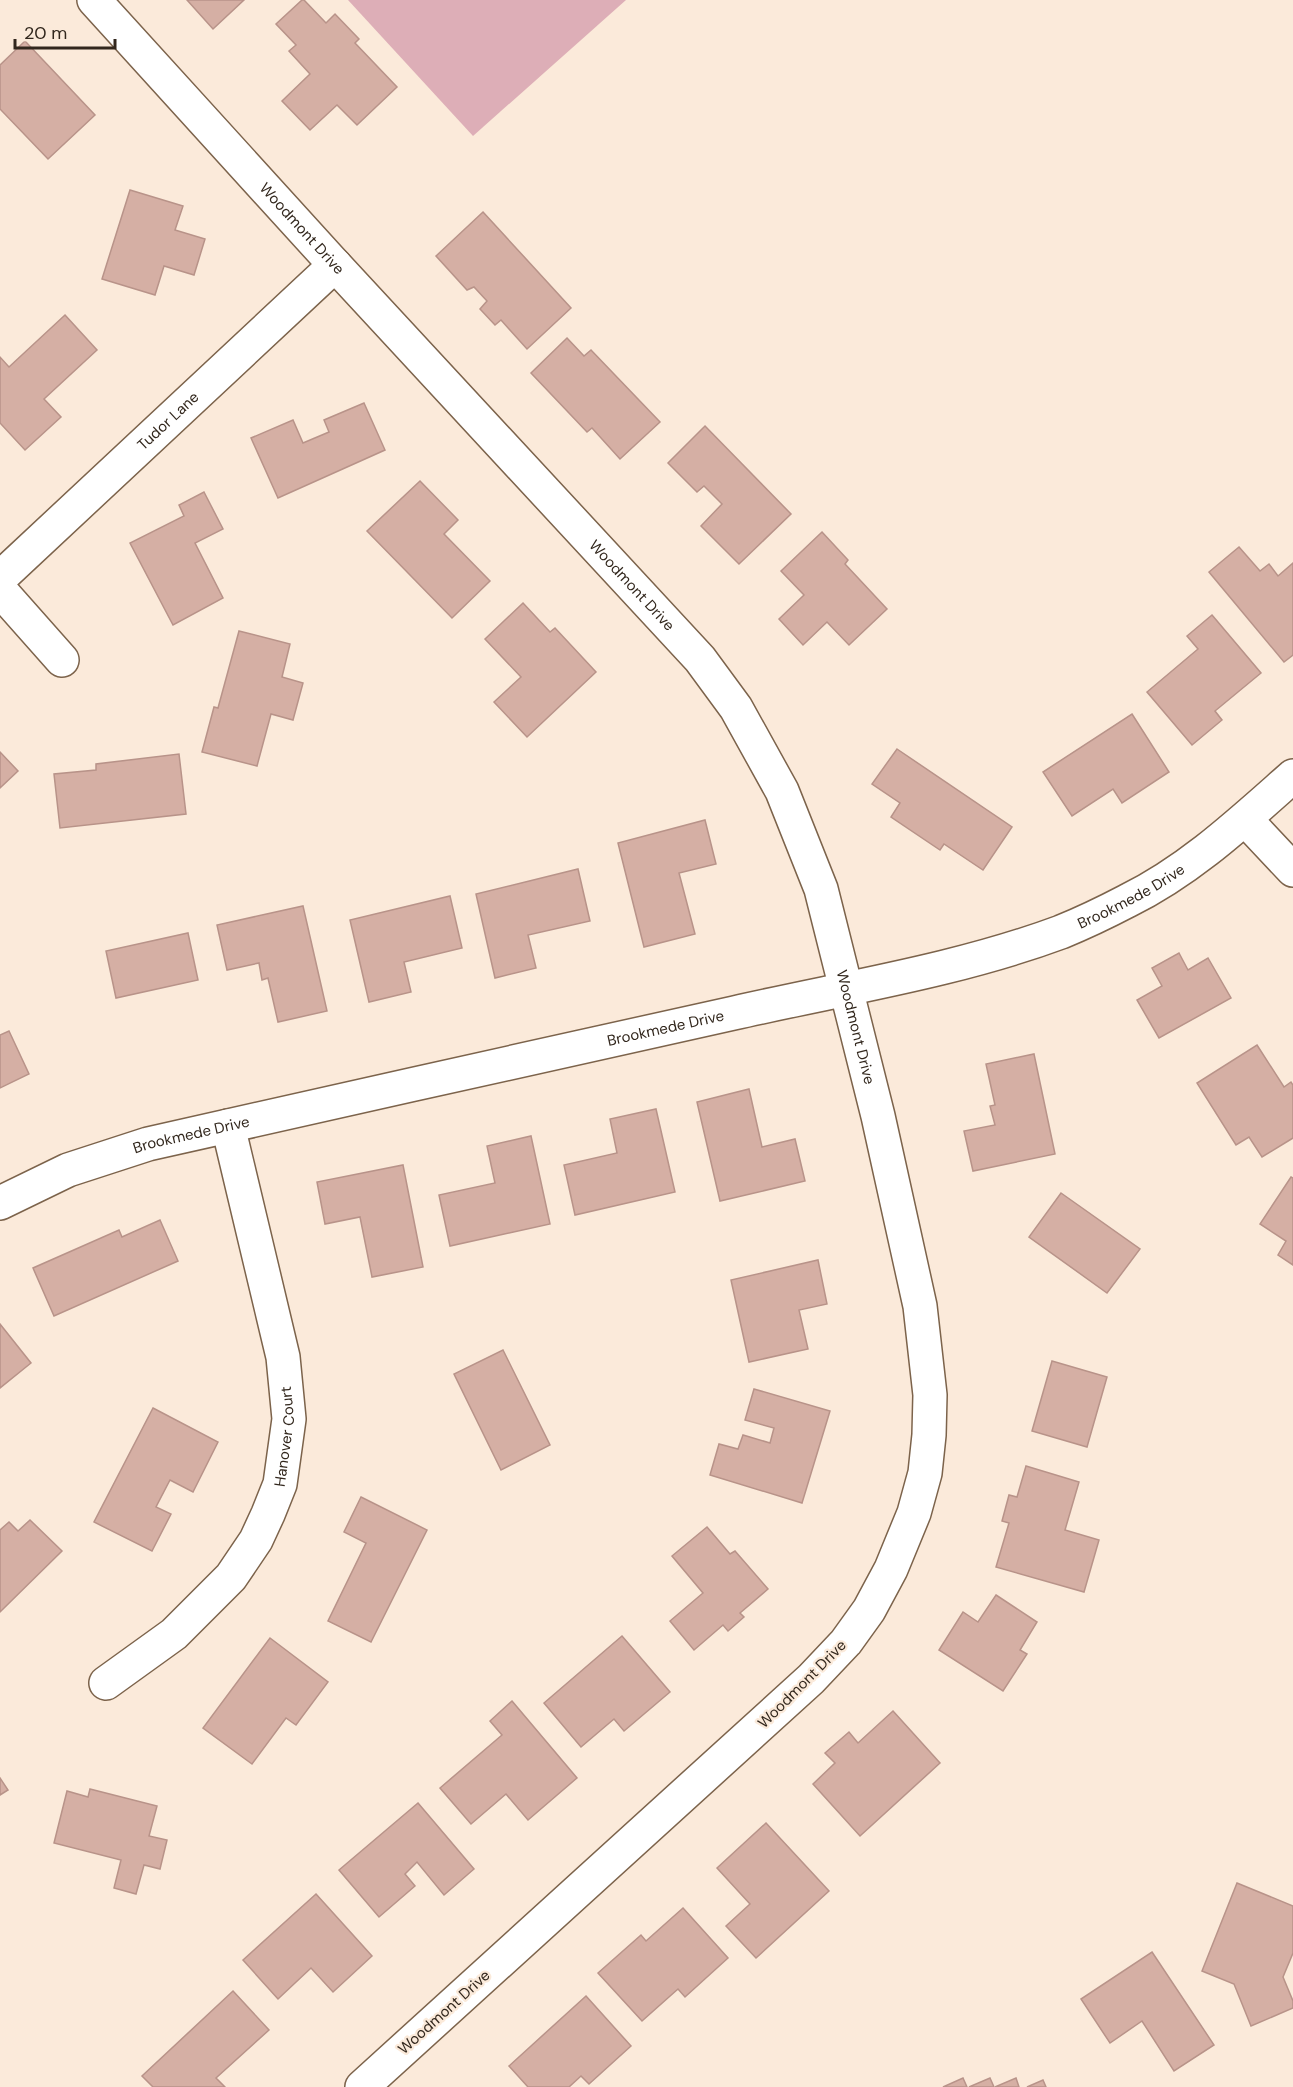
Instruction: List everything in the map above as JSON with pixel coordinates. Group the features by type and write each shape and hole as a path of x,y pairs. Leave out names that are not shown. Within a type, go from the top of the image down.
{"street":[{"name":"Woodmont Drive","path":"94,0 335,265 700,659 736,708 782,791 821,889 878,1116 920,1306 930,1395 925,1473 914,1513 891,1569 869,1610 846,1642 811,1679 362,2087"},
{"name":"Tudor Lane","path":"0,578 335,265"},
{"path":"0,590 62,660"},
{"name":"Brookmede Drive","path":"0,1203 68,1170 148,1144 742,1011 847,990 1003,952 1063,931 1130,900 1185,867 1216,844 1293,776"},
{"path":"1245,819 1293,870"},
{"name":"Hanover Court","path":"106,1683 174,1634 231,1577 256,1540 279,1484 290,1419 283,1357 228,1126"}],"shaded area":[{"path":"348,0 626,0 473,136"}],"building":[{"path":"187,0 244,0 213,29"},
{"path":"302,0 326,23 335,14 359,39 355,43 397,87 357,125 337,105 310,130 282,101 310,74 289,51 296,45 276,24"},
{"path":"25,41 95,115 48,159 0,109 0,65"},
{"path":"130,190 183,206 175,230 205,239 194,275 164,266 155,295 102,279"},
{"path":"483,212 571,308 527,349 501,320 495,325 480,309 487,301 474,287 467,290 436,256"},
{"path":"65,315 97,350 44,399 61,417 25,450 0,423 0,357 9,367"},
{"path":"567,338 584,356 591,350 660,422 620,459 592,428 587,432 531,373"},
{"path":"364,403 385,450 278,498 251,438 293,420 303,443 329,432 324,420"},
{"path":"705,426 791,514 739,564 701,526 722,504 704,486 697,492 668,463"},
{"path":"420,481 458,520 444,534 490,581 452,618 367,531"},
{"path":"204,492 223,529 195,543 223,598 173,625 130,543 184,516 179,505"},
{"path":"822,532 848,560 845,564 887,609 849,645 827,622 803,645 779,619 804,595 781,571"},
{"path":"1239,547 1260,571 1269,564 1278,576 1293,563 1293,655 1284,662 1209,572"},
{"path":"523,603 550,632 555,628 596,672 527,737 494,702 521,677 485,639"},
{"path":"1212,615 1261,673 1215,711 1222,720 1192,745 1147,692 1198,649 1187,636"},
{"path":"239,631 290,644 282,677 303,683 293,720 271,714 257,766 202,752 214,707 218,708"},
{"path":"1132,714 1169,772 1122,803 1113,789 1072,816 1043,772"},
{"path":"897,749 1012,827 983,870 944,844 940,850 891,817 900,803 872,784"},
{"path":"0,752 18,771 0,788"},
{"path":"179,754 186,814 60,828 54,774 96,770 96,764"},
{"path":"705,820 716,864 679,873 695,934 644,947 618,843"},
{"path":"578,869 590,921 528,935 536,968 495,978 476,894"},
{"path":"450,896 462,948 404,962 411,992 369,1002 350,920"},
{"path":"303,906 327,1011 278,1022 268,978 262,980 259,963 227,970 217,925"},
{"path":"188,933 198,980 116,998 106,951"},
{"path":"1179,953 1188,970 1208,958 1231,998 1159,1038 1137,1000 1162,986 1152,968"},
{"path":"9,1031 29,1074 0,1088 0,1035"},
{"path":"1257,1045 1284,1087 1291,1082 1293,1085 1293,1138 1262,1157 1249,1137 1236,1145 1197,1083"},
{"path":"1034,1054 1055,1154 973,1171 964,1131 995,1125 990,1106 995,1105 986,1064"},
{"path":"749,1089 762,1147 795,1139 805,1181 720,1201 697,1102"},
{"path":"656,1109 675,1192 575,1215 564,1165 617,1153 610,1119"},
{"path":"531,1136 550,1224 450,1246 439,1195 495,1183 487,1146"},
{"path":"403,1165 423,1267 372,1277 360,1217 325,1224 317,1182"},
{"path":"1291,1177 1293,1178 1293,1265 1278,1255 1286,1241 1260,1224"},
{"path":"1061,1193 1140,1249 1107,1293 1029,1237"},
{"path":"160,1220 178,1261 54,1316 33,1268 119,1230 122,1237"},
{"path":"818,1260 827,1304 799,1310 808,1349 749,1362 731,1280"},
{"path":"0,1324 31,1363 0,1388"},
{"path":"503,1350 550,1445 501,1470 454,1374"},
{"path":"1052,1361 1107,1377 1087,1447 1032,1431"},
{"path":"754,1389 830,1411 802,1503 710,1475 719,1444 738,1449 743,1435 770,1443 774,1428 745,1420"},
{"path":"153,1408 218,1442 193,1492 170,1480 156,1507 171,1514 152,1551 94,1522"},
{"path":"1026,1466 1079,1482 1065,1530 1099,1540 1084,1592 996,1567 1009,1523 1002,1521 1009,1495 1017,1497"},
{"path":"361,1497 427,1530 371,1642 328,1621 366,1543 344,1532"},
{"path":"30,1520 62,1551 0,1612 0,1530 9,1522 18,1531"},
{"path":"707,1527 730,1554 735,1551 768,1589 740,1613 744,1617 728,1631 723,1625 694,1650 670,1621 703,1593 672,1556"},
{"path":"996,1595 1037,1622 1020,1650 1027,1654 1003,1691 939,1650 963,1612 978,1622"},
{"path":"622,1636 670,1692 624,1731 614,1719 581,1747 544,1703"},
{"path":"270,1638 328,1682 296,1725 286,1718 252,1764 203,1728"},
{"path":"512,1701 577,1778 528,1820 506,1794 471,1824 440,1788 502,1735 490,1721"},
{"path":"893,1711 940,1763 860,1836 813,1784 835,1763 825,1753 849,1732 858,1743"},
{"path":"0,1778 8,1790 0,1795"},
{"path":"90,1789 157,1806 149,1836 167,1840 160,1869 144,1865 136,1894 114,1888 121,1860 54,1843 67,1791 88,1797"},
{"path":"418,1803 474,1869 444,1895 417,1862 405,1874 415,1886 379,1917 339,1870"},
{"path":"766,1823 829,1891 756,1958 726,1926 750,1904 717,1868"},
{"path":"1237,1883 1293,1906 1293,1953 1283,1977 1293,2001 1293,2008 1251,2026 1234,1984 1202,1971"},
{"path":"316,1894 372,1956 333,1992 311,1968 278,1999 243,1960"},
{"path":"683,1908 728,1958 685,1997 678,1989 642,2021 598,1973 641,1935 646,1941"},
{"path":"1152,1952 1214,2045 1174,2071 1142,2021 1110,2043 1081,1999"},
{"path":"233,1991 269,2030 216,2078 225,2087 153,2087 142,2076"},
{"path":"586,1996 631,2046 589,2084 581,2076 569,2087 528,2087 509,2066"},
{"path":"963,2078 967,2087 943,2087"},
{"path":"990,2078 994,2087 969,2087"},
{"path":"1016,2078 1019,2087 995,2087"},
{"path":"1043,2080 1046,2087 1027,2087"}]}
